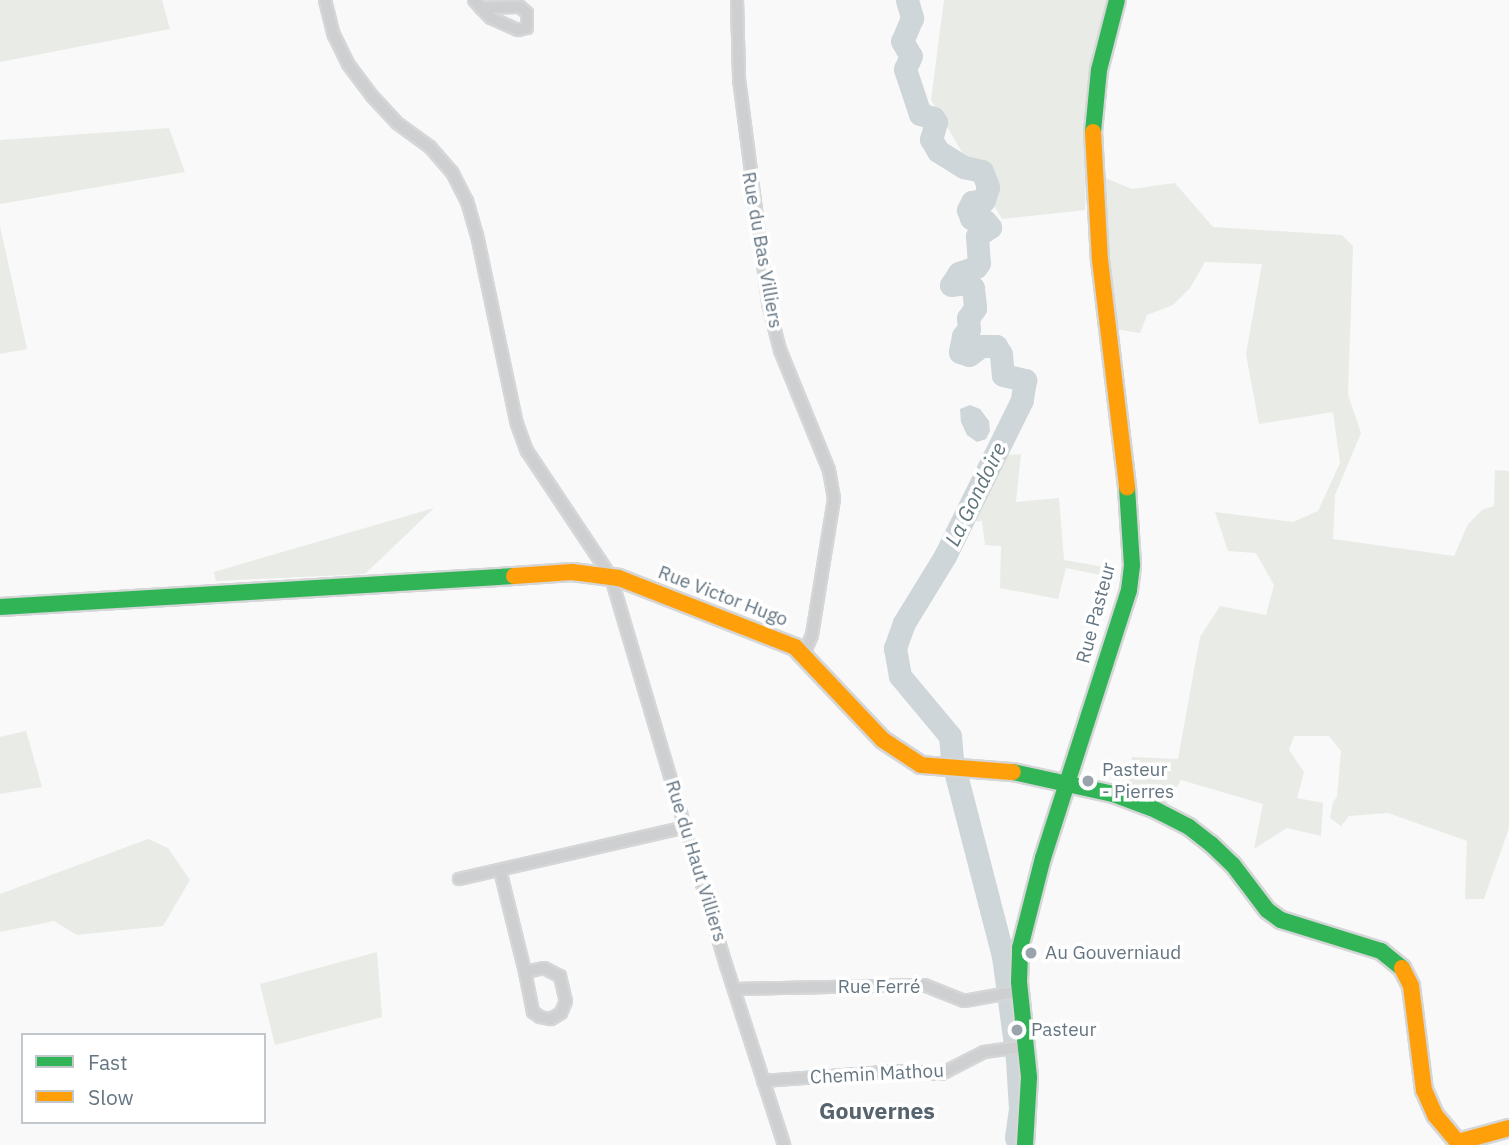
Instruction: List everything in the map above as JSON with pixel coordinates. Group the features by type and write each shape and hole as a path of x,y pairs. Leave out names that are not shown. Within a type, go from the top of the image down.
{"street":[{"name":"Rue du Haut Villiers","path":"325,0 334,35 348,64 397,123 437,155 452,172 467,201 524,442 611,577 783,1145"},
{"name":"Rue du Bas Villiers","path":"737,0 736,37 741,107 768,303 780,350 830,470 834,499 812,635 804,654"},
{"name":"Rue Pasteur","path":"1025,1145 1029,1100 1012,993 1020,948 1066,782 1129,590 1132,565 1131,523 1100,260 1093,134 1099,70 1117,0"},
{"name":"Rue Victor Hugo","path":"0,607 572,572 611,577 794,647 804,654 865,723 895,750 921,765 1066,782 1113,794 1156,810 1189,827 1233,865 1267,910 1281,920 1381,951 1401,966 1411,986 1417,1013 1424,1090 1435,1115 1458,1144"},
{"path":"459,879 686,827"},
{"path":"500,870 526,972 533,1012 540,1017 551,1019 561,1013 566,1001 560,976 544,968 526,972"},
{"name":"Rue Ferré","path":"734,989 924,985 962,1001 1012,993"},
{"name":"Chemin Mathou","path":"764,1082 899,1072 941,1073 984,1052 1019,1047"},
{"path":"1458,1144 1509,1128"}],"shaded area":[{"path":"0,0 162,0 170,29 0,62"},
{"path":"944,0 1107,0 1089,75 1085,210 1002,219 931,100"},
{"path":"169,128 185,172 0,204 0,140"},
{"path":"1105,178 1132,189 1175,183 1213,227 1342,235 1353,246 1348,395 1361,433 1335,495 1333,539 1454,556 1468,524 1482,510 1494,506 1495,470 1509,471 1509,828 1484,899 1465,899 1467,841 1388,813 1349,816 1341,826 1330,818 1333,802 1337,797 1341,751 1329,736 1294,736 1289,750 1304,772 1297,798 1323,803 1321,836 1287,828 1254,849 1263,804 1181,780 1160,815 1123,800 1132,757 1178,759 1200,637 1220,606 1266,615 1274,585 1256,553 1228,551 1215,512 1293,522 1318,511 1340,463 1333,412 1259,424 1246,354 1262,264 1205,262 1190,288 1173,305 1147,315 1140,333 1115,329 1106,239"},
{"path":"0,226 27,349 0,354"},
{"path":"970,405 980,409 989,421 990,431 986,439 977,442 967,435 961,422 960,409"},
{"path":"1021,454 1016,502 1059,498 1064,560 1116,569 1115,578 1066,568 1058,599 1000,588 1001,546 985,545 982,521 962,523 997,456"},
{"path":"434,508 365,574 216,581 214,572"},
{"path":"26,731 42,787 0,794 0,737"},
{"path":"148,839 168,848 190,880 163,926 77,935 54,921 0,932 0,894"},
{"path":"377,952 382,1017 275,1045 260,984"}],"waterway":[{"name":"La Gondoire","path":"907,0 912,18 902,41 911,56 905,69 920,114 933,118 936,122 931,139 938,151 964,167 982,171 988,187 984,200 972,202 968,210 971,218 985,221 990,227 977,236 979,263 976,267 959,273 951,285 968,283 973,288 975,308 968,318 969,329 963,336 960,352 969,355 981,346 996,346 1001,354 1003,375 1025,380 1022,400 945,556 904,623 895,648 900,676 950,736 952,759 1003,956 1017,1060 1020,1109 1016,1138"}],"traffic: fast":[{"path":"1093,132 1099,70 1117,0"},
{"path":"1025,1145 1029,1077 1019,982 1020,948 1043,858 1129,590 1132,565 1127,487"},
{"path":"0,607 514,576"},
{"path":"1013,772 1113,794 1156,810 1189,827 1211,844 1233,865 1267,910 1281,920 1381,951 1402,968"}],"traffic: slow":[{"path":"1093,132 1100,260 1127,487"},
{"path":"514,576 572,572 619,578 795,647 883,740 921,765 1013,772"},
{"path":"1402,968 1411,986 1424,1090 1435,1115 1458,1142"},
{"path":"1458,1142 1509,1128"}],"place":[{"name":"Pasteur - Pierres","path":"1088,781"},
{"name":"Au Gouverniaud","path":"1031,953"},
{"name":"Pasteur","path":"1017,1030"}],"district":[{"name":"Gouvernes","path":"877,1110"}]}
